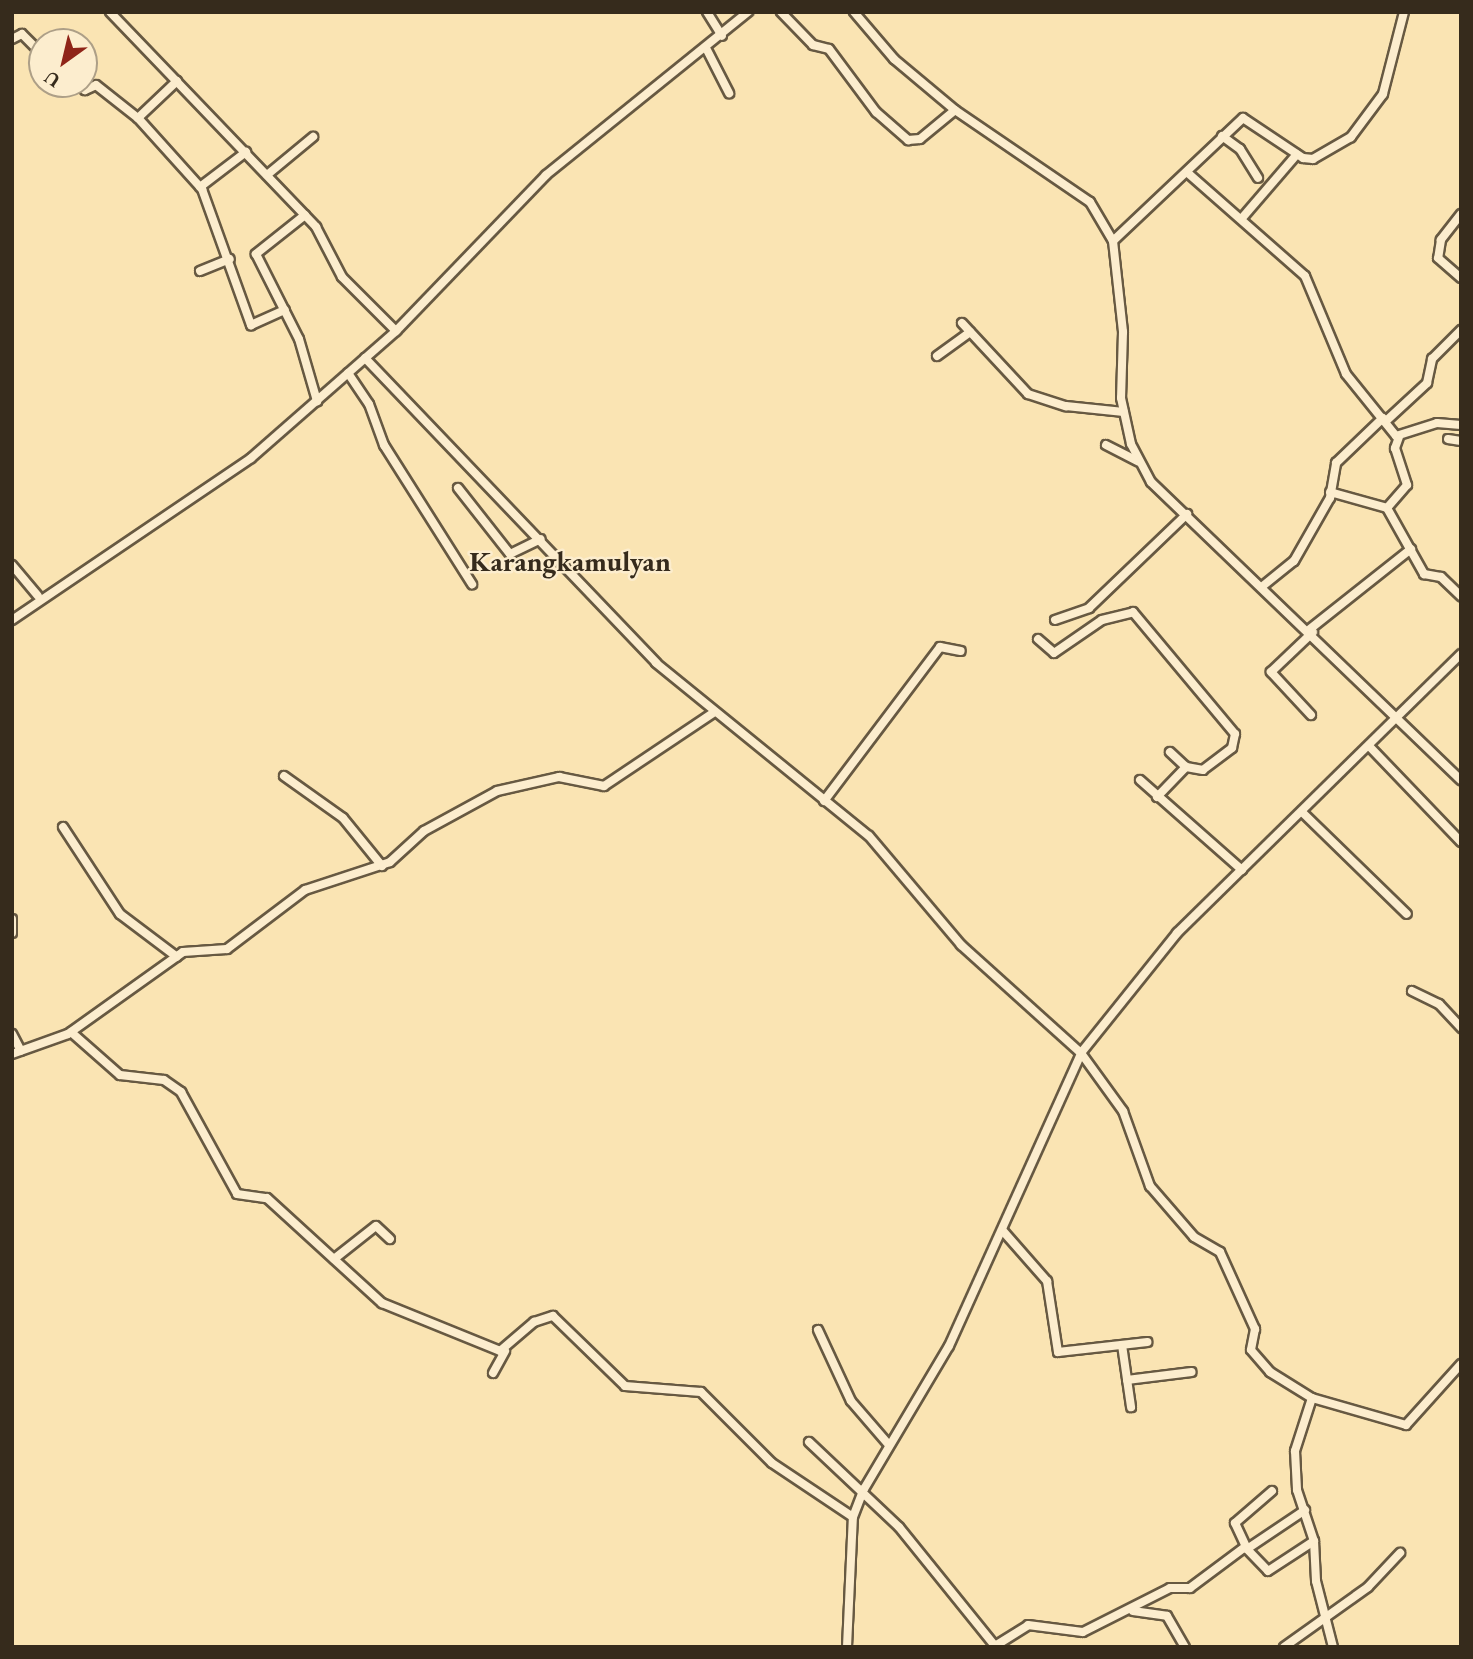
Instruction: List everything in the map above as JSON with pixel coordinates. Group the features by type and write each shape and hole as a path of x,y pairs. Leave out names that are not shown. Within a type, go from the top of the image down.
{"street":[{"path":"110,12 305,215 342,277 396,331"},
{"path":"118,20 125,12"},
{"path":"707,12 722,36"},
{"path":"12,620 38,596 125,548 317,401 396,331 546,175 722,36 748,12"},
{"path":"781,12 813,45 829,49 876,113 908,140 928,134 955,110"},
{"path":"853,12 894,59 955,110 1090,202 1113,241 1124,412 1138,461"},
{"path":"1113,241 1189,174 1222,136 1243,118 1253,119 1297,154 1313,159 1351,137 1375,110 1404,12"},
{"path":"12,39 22,34 28,40"},
{"path":"706,48 729,93"},
{"path":"138,118 177,81"},
{"path":"98,87 138,118 200,187 230,259 251,325 285,310"},
{"path":"1222,136 1240,149 1258,178"},
{"path":"267,175 313,137"},
{"path":"200,187 246,152"},
{"path":"1242,218 1297,154"},
{"path":"1189,174 1305,276 1346,374 1399,438"},
{"path":"1461,214 1441,240 1438,258 1461,278"},
{"path":"305,215 256,253 285,310 317,401"},
{"path":"200,271 230,259"},
{"path":"962,323 1028,394 1066,406 1124,412"},
{"path":"1265,585 1294,561 1330,492 1336,463 1427,383 1432,359 1461,330"},
{"path":"937,356 970,332"},
{"path":"365,358 541,539 604,610 713,713 893,860 961,944 1081,1053 1123,1111 1154,1192 1194,1237 1222,1255 1255,1329 1252,1351 1285,1385 1312,1398 1406,1425 1461,1364"},
{"path":"348,373 384,445 472,584"},
{"path":"1387,508 1407,485 1395,448 1399,438 1419,426 1461,425"},
{"path":"1448,439 1461,441"},
{"path":"1106,445 1138,461 1187,514 1312,630 1394,717 1461,779"},
{"path":"458,488 510,554 541,539"},
{"path":"1330,492 1387,508 1424,574 1441,577 1461,596"},
{"path":"1055,620 1089,608 1187,514"},
{"path":"1311,715 1271,670 1312,630 1411,549"},
{"path":"12,565 38,596"},
{"path":"1038,639 1054,653 1102,620 1133,612 1235,734 1232,748 1203,770 1186,767 1170,752"},
{"path":"824,801 940,647 961,651"},
{"path":"847,1647 853,1517 864,1489 949,1346 1081,1053 1136,976 1369,746 1394,717 1461,654"},
{"path":"12,1034 16,1053 71,1032 177,957 220,952 305,890 382,866 453,813 527,780 570,777 604,786 713,713"},
{"path":"1369,746 1461,842"},
{"path":"1157,797 1186,767"},
{"path":"284,776 343,818 382,866"},
{"path":"1140,780 1241,870"},
{"path":"1302,812 1407,914"},
{"path":"63,827 120,914 177,957"},
{"path":"12,919 12,933"},
{"path":"1412,991 1439,1004 1461,1028"},
{"path":"71,1032 120,1075 164,1080 181,1092 190,1103 237,1194 267,1198 382,1303 505,1350"},
{"path":"334,1259 376,1226 390,1239"},
{"path":"1003,1231 1046,1282 1058,1352 1147,1342"},
{"path":"493,1373 505,1350 534,1322 553,1316 625,1386 704,1394 772,1463 853,1517"},
{"path":"818,1330 851,1401 889,1445"},
{"path":"1122,1345 1131,1406"},
{"path":"1127,1380 1192,1372"},
{"path":"1312,1398 1295,1451 1304,1510 1314,1541 1333,1647"},
{"path":"809,1442 864,1489 995,1646 1025,1626 1079,1633 1104,1616 1132,1611 1167,1616 1185,1647"},
{"path":"1272,1491 1235,1522 1247,1549 1268,1571 1314,1541"},
{"path":"1132,1611 1170,1587 1190,1588 1304,1510"},
{"path":"1284,1647 1326,1619 1400,1553"}],"district":[{"name":"Karangkamulyan","path":"570,561"}]}
